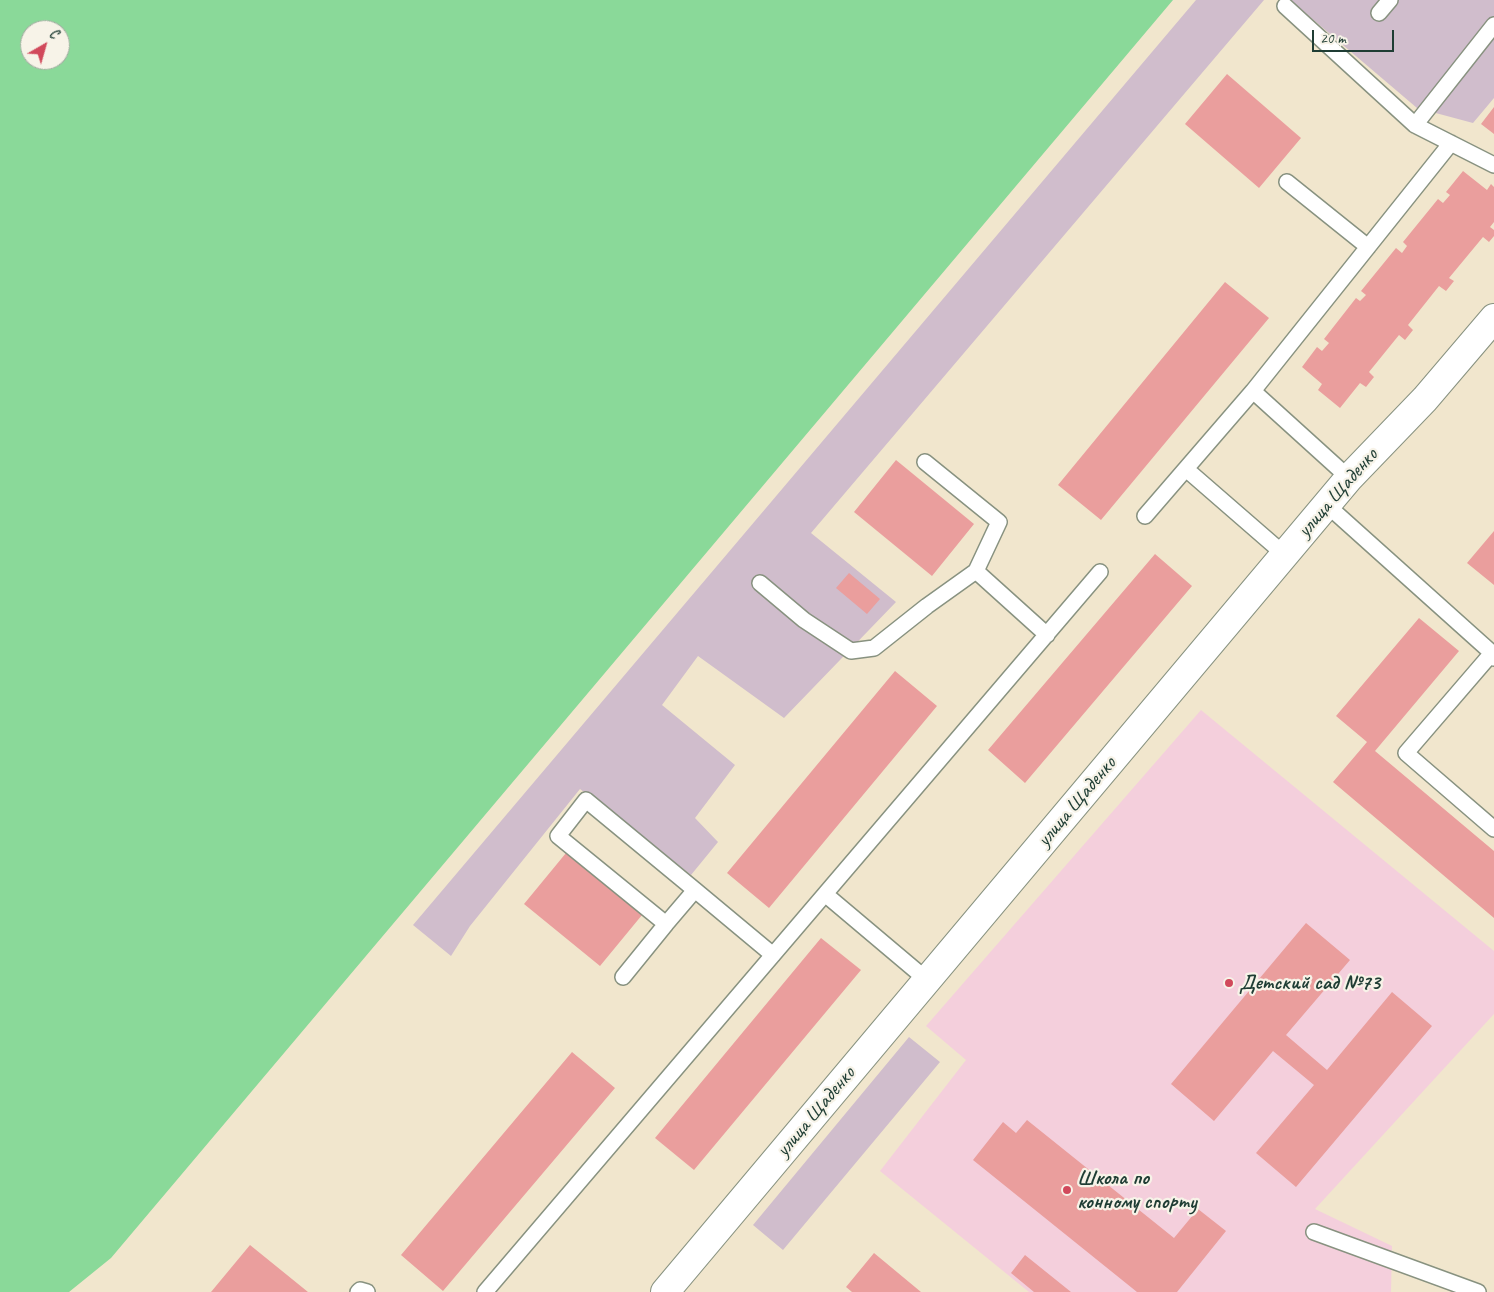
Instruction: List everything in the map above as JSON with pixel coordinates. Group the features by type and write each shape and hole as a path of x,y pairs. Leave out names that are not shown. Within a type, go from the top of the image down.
{"street":[{"name":"улица Щаденко","path":"665,1292 1349,478 1425,398 1494,318"}],"lane":[{"path":"1378,13 1390,0"},
{"path":"1286,6 1415,125 1494,165"},
{"path":"1415,125 1494,25"},
{"path":"1145,516 1253,391 1451,143"},
{"path":"1287,182 1368,247"},
{"path":"1253,391 1349,478"},
{"path":"760,583 804,620 851,651 874,648 976,571 999,522 925,462"},
{"path":"1186,469 1285,555"},
{"path":"1327,505 1493,656 1406,753 1494,829"},
{"path":"976,571 1047,634"},
{"path":"485,1292 1100,572"},
{"path":"666,924 558,836 586,800 773,955"},
{"path":"623,977 695,890"},
{"path":"825,894 927,980"},
{"path":"1314,1232 1478,1292"},
{"path":"358,1292 360,1290 367,1292"}],"shaded area":[{"path":"1196,0 1264,0 811,533 896,602 784,718 698,656 662,705 735,765 695,818 718,842 691,875 580,789 470,926 451,956 413,925"},
{"path":"1290,0 1494,0 1494,98 1473,123 1417,108"},
{"name":"Детский сад №73","path":"1201,710 1494,951 1494,1014 1315,1209 1392,1246 1391,1292 1029,1292 880,1171 966,1060 926,1026"},
{"path":"909,1037 940,1062 783,1250 753,1225"}],"green space":[{"path":"0,0 1173,0 111,1258 69,1292 0,1292"}],"building":[{"path":"1227,74 1301,138 1259,188 1185,124"},
{"path":"1494,107 1494,134 1481,124"},
{"path":"1463,171 1487,190 1491,184 1494,187 1494,222 1490,227 1494,230 1494,236 1489,242 1483,237 1449,278 1454,281 1446,291 1439,286 1408,325 1413,330 1405,340 1399,335 1369,372 1374,377 1366,387 1360,383 1340,408 1318,390 1322,384 1302,367 1317,347 1322,351 1329,343 1324,339 1356,298 1360,301 1366,295 1361,291 1396,248 1402,253 1407,246 1403,242 1438,199 1443,203 1450,195 1446,192"},
{"path":"1225,282 1269,318 1101,520 1058,485"},
{"path":"896,460 974,524 932,576 854,512"},
{"path":"1494,531 1494,585 1467,563"},
{"path":"1155,554 1192,586 1025,783 988,750"},
{"path":"849,573 880,599 867,614 836,588"},
{"path":"1419,618 1459,651 1375,751 1494,851 1494,918 1333,782 1367,742 1336,716"},
{"path":"895,671 937,706 769,908 727,873"},
{"path":"566,853 642,915 600,966 524,904"},
{"path":"1306,923 1350,960 1286,1035 1327,1070 1392,992 1432,1026 1296,1187 1256,1153 1314,1085 1273,1051 1214,1121 1171,1084"},
{"path":"821,938 861,970 694,1170 655,1138"},
{"path":"572,1052 615,1088 443,1291 401,1255"},
{"path":"1027,1120 1174,1238 1198,1209 1226,1231 1177,1292 1137,1292 973,1160 1003,1122 1016,1133"},
{"path":"250,1245 308,1292 211,1292"},
{"path":"874,1253 921,1292 852,1292 846,1287"},
{"path":"1025,1255 1071,1292 1034,1292 1011,1273"}],"place":[{"name":"Детский сад №73","path":"1229,983"},
{"name":"Школа по конному спорту","path":"1067,1190"}]}
